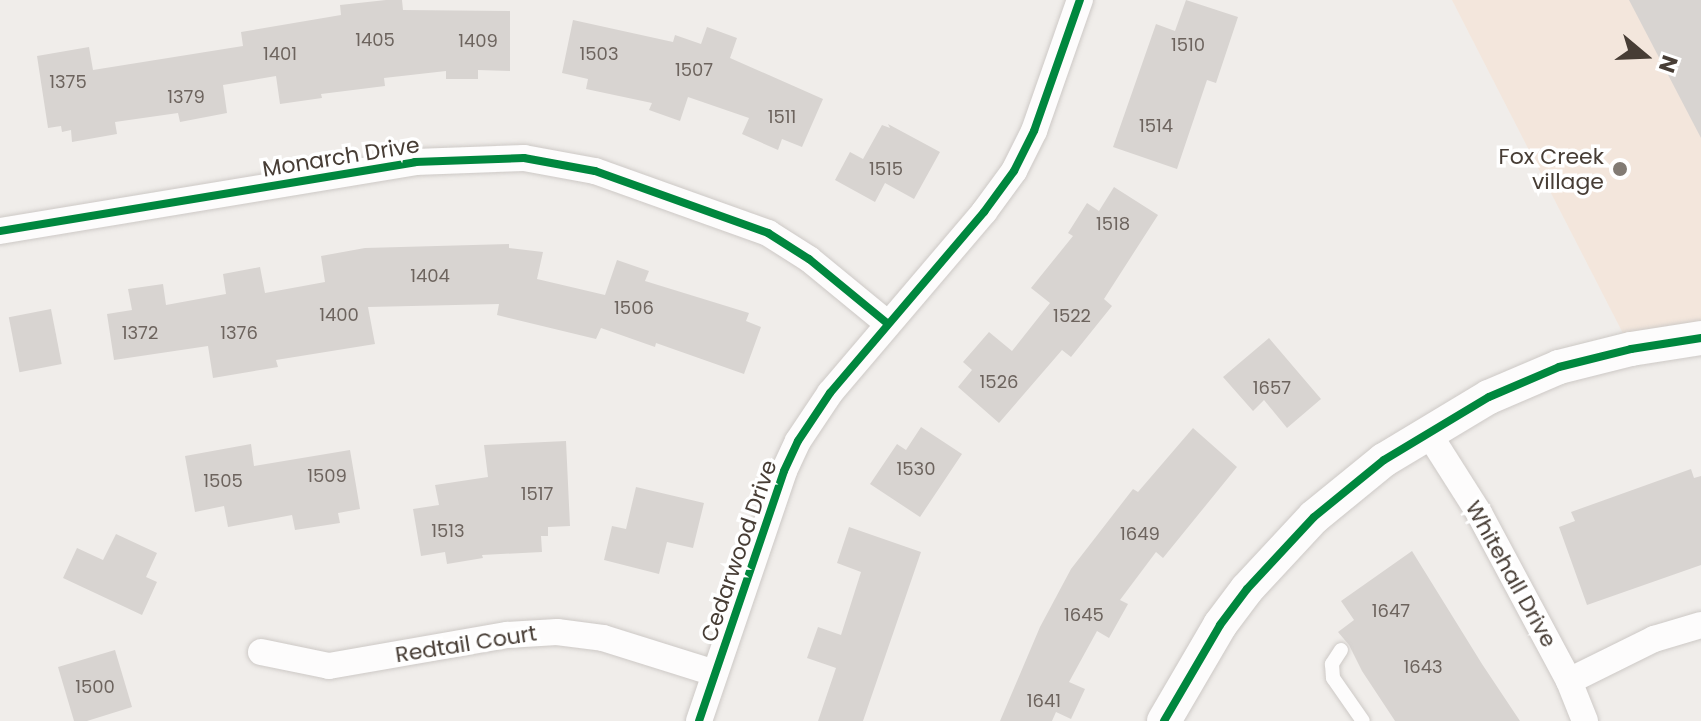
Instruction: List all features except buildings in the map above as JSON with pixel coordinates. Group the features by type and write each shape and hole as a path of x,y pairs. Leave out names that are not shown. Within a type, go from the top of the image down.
{"street":[{"name":"Cedarwood Drive","path":"699,721 784,471 798,441 830,393 1014,171 1034,131 1080,0"},
{"name":"Monarch Drive","path":"0,231 415,162 533,159 595,171 768,233 809,259 888,324"},
{"path":"1164,721 1220,625 1281,550 1347,487 1427,431 1489,397 1559,367 1631,349 1701,338"},
{"name":"Whitehall Drive","path":"1427,431 1479,513 1569,681 1585,721"},
{"path":"1569,681 1654,639 1701,625"},
{"name":"Redtail Court","path":"261,652 329,666 507,635 557,632 603,638 715,673"}],"lane":[{"path":"1341,650 1332,664 1333,678 1363,721"}],"shaded area":[{"name":"Fox Creek village","path":"1452,0 1701,0 1701,338 1631,349"}],"cycle path":[{"path":"699,721 784,471 798,441 830,393 984,212 1014,171 1034,131 1080,0"},
{"path":"0,231 415,162 524,158 595,171 768,233 809,259 888,324"},
{"path":"1164,721 1220,625 1247,589 1314,517 1384,460 1489,397 1559,367 1631,349 1701,338"}],"place":[{"name":"Fox Creek village","path":"1620,169"}]}
